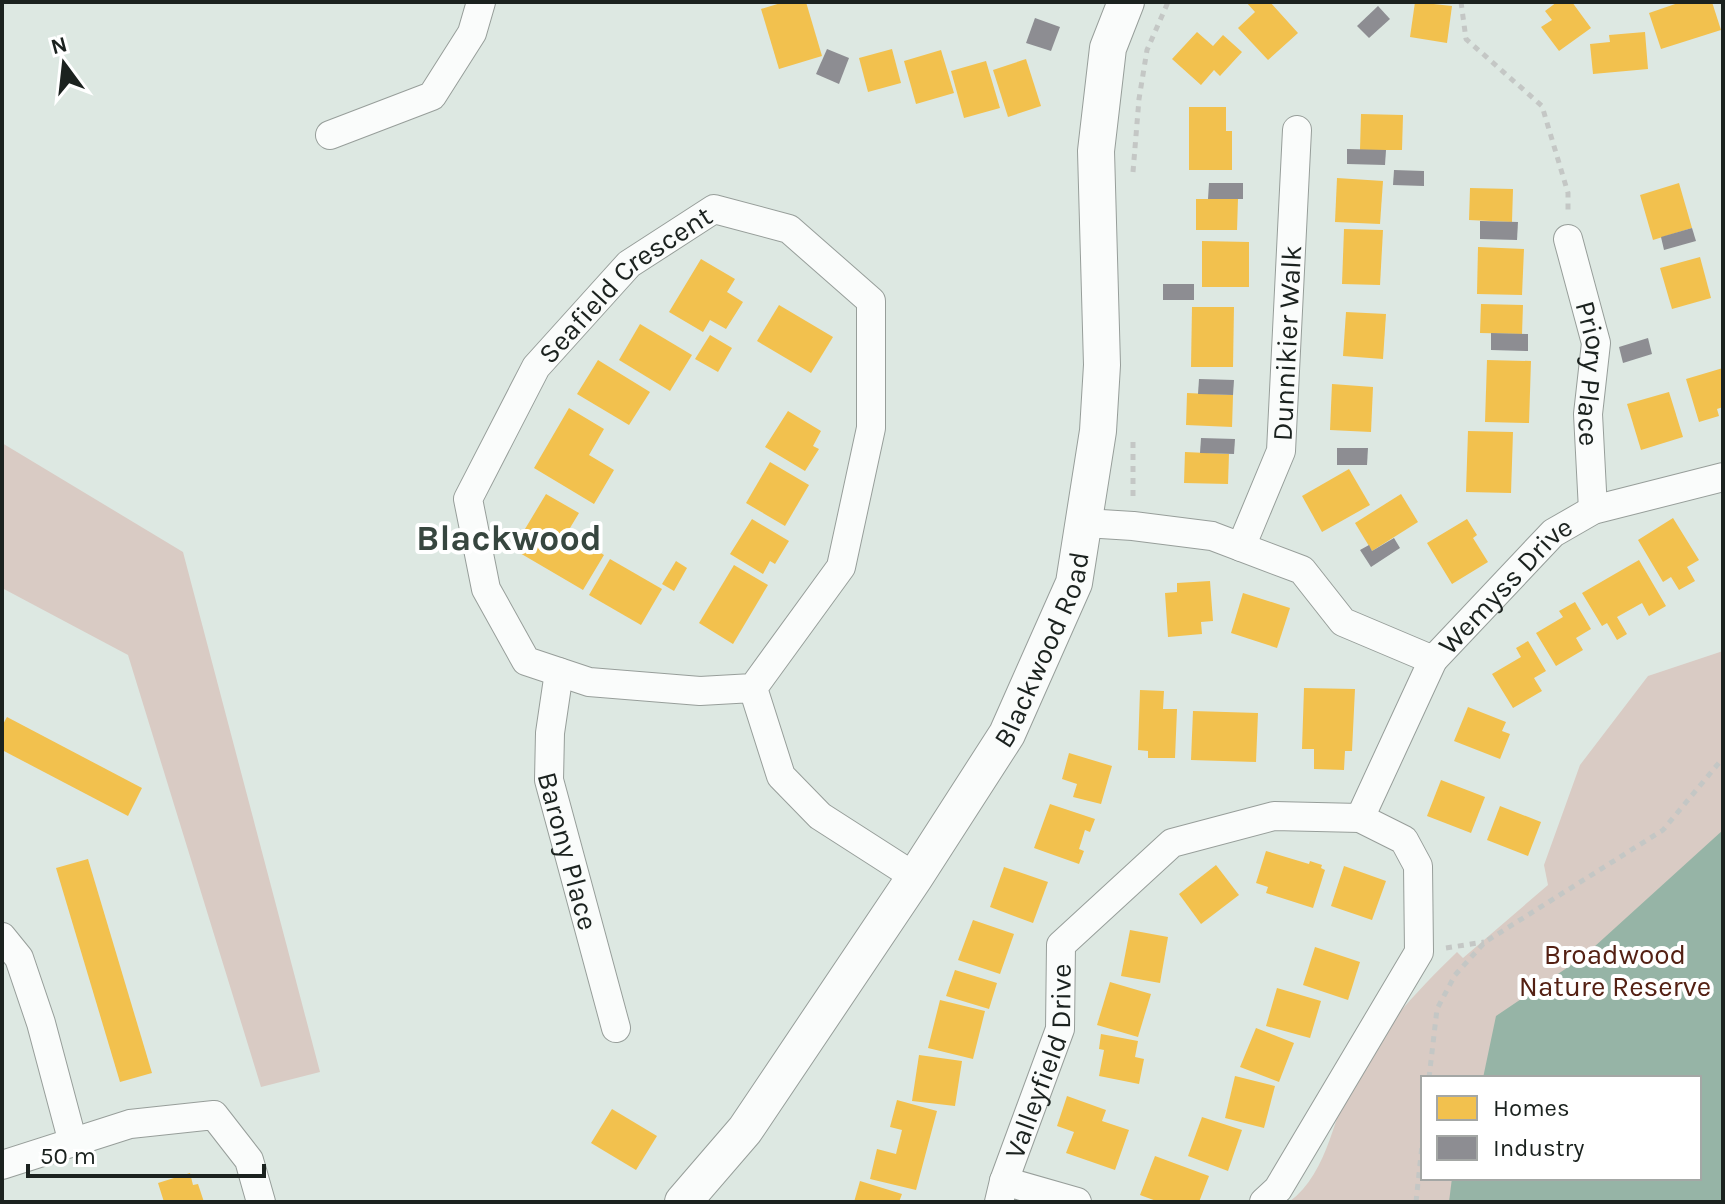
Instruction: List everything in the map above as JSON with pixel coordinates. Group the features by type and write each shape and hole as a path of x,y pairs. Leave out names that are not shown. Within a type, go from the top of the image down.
{"street":[{"path":"330,135 432,96 472,33 481,2"},
{"name":"Blackwood Road","path":"683,1202 745,1130 1007,734 1074,583 1098,431 1102,365 1096,151 1108,48 1125,2"},
{"name":"Dunnikier Walk","path":"1241,547 1281,451 1297,130"},
{"name":"Seafield Crescent","path":"714,209 789,229 871,301 871,428 841,567 753,688 684,690 589,682 526,661 486,589 468,499 536,367 629,264 714,209"},
{"name":"Priory Place","path":"1568,239 1596,343 1588,414 1593,510"},
{"name":"Wemyss Drive","path":"1085,523 1212,536 1302,570 1343,622 1433,660 1553,533 1593,510 1723,477"},
{"path":"1360,818 1433,660"},
{"name":"Barony Place","path":"559,672 550,733 549,780 616,1028"},
{"path":"753,688 781,776 820,816 915,877"},
{"name":"Valleyfield Drive","path":"1077,1202 1002,1191 1060,1029 1061,945 1172,843 1274,816 1360,818 1404,840 1418,866 1419,952"},
{"path":"2,937 19,958 37,1010 73,1143"},
{"path":"1264,1202 1278,1189 1419,952"},
{"path":"2,1165 130,1124 214,1115 249,1160 261,1202"}],"path":[{"path":"1132,182 1139,99 1147,50 1168,2"},
{"path":"1461,2 1466,39 1542,106 1568,193 1568,239"},
{"path":"1133,432 1133,526"},
{"path":"1429,1076 1437,1009 1455,975 1485,942 1663,830 1723,758"},
{"path":"1419,952 1485,942"},
{"path":"1416,1202 1421,1155"}],"green space":[{"path":"2,443 183,552 320,1072 261,1087 128,655 2,588"},
{"name":"Broadwood Nature Reserve","path":"1723,651 1723,1202 1289,1202 1314,1174 1357,1071 1390,1024 1457,952 1463,958 1548,885 1544,865 1580,765 1648,676"}],"shaded area":[{"path":"1723,830 1723,1202 1449,1202 1452,1180 1701,1180 1701,1076 1483,1076 1496,1016 1583,957"}],"building: Homes":[{"path":"784,2 806,2 822,56 779,69 761,9"},
{"path":"1246,2 1270,2 1298,33 1268,60 1238,28 1255,12"},
{"path":"1415,2 1452,6 1447,43 1410,37"},
{"path":"1557,2 1572,2 1591,28 1559,51 1541,27 1552,20 1545,11"},
{"path":"1681,2 1712,2 1721,30 1661,49 1649,13"},
{"path":"1197,32 1213,46 1223,35 1242,52 1220,76 1214,70 1201,85 1172,59"},
{"path":"1645,32 1648,69 1593,74 1590,44 1610,42 1609,35"},
{"path":"892,49 901,83 868,92 859,58"},
{"path":"941,50 954,93 916,104 904,61"},
{"path":"1026,59 1041,106 1008,117 993,70"},
{"path":"986,61 1000,108 964,118 951,71"},
{"path":"1189,107 1226,107 1226,131 1232,131 1232,170 1189,170"},
{"path":"1361,114 1403,115 1402,150 1360,150"},
{"path":"1337,178 1383,181 1380,224 1335,222"},
{"path":"1679,183 1692,228 1653,240 1640,195"},
{"path":"1470,188 1513,189 1512,222 1469,220"},
{"path":"1196,199 1238,199 1237,230 1196,230"},
{"path":"1344,229 1383,230 1380,285 1342,284"},
{"path":"1202,241 1249,242 1249,287 1202,287"},
{"path":"1478,247 1524,249 1522,295 1477,294"},
{"path":"1700,257 1711,298 1672,309 1660,268"},
{"path":"701,259 735,279 727,292 743,302 726,329 710,320 703,332 669,312"},
{"path":"1481,304 1523,305 1522,334 1480,333"},
{"path":"779,305 833,337 811,373 757,341"},
{"path":"1192,307 1234,307 1233,367 1191,367"},
{"path":"1346,312 1386,314 1383,359 1343,356"},
{"path":"640,324 692,355 670,391 619,360"},
{"path":"710,335 732,348 718,372 695,359"},
{"path":"598,360 650,392 629,425 577,394"},
{"path":"1487,360 1531,361 1529,423 1485,422"},
{"path":"1723,368 1723,407 1717,409 1719,416 1699,422 1686,379"},
{"path":"1332,384 1373,387 1371,432 1330,430"},
{"path":"1669,392 1683,437 1641,450 1627,404"},
{"path":"1187,393 1233,395 1232,427 1186,425"},
{"path":"569,408 604,429 589,455 614,470 594,504 534,468"},
{"path":"788,411 821,431 813,446 819,449 805,471 765,447"},
{"path":"1468,431 1513,432 1511,493 1466,492"},
{"path":"1185,452 1229,454 1228,484 1184,483"},
{"path":"770,462 809,485 785,526 746,503"},
{"path":"1349,469 1370,505 1322,532 1302,496"},
{"path":"546,494 579,513 567,533 604,555 583,590 513,549"},
{"path":"1401,494 1418,522 1372,551 1355,523"},
{"path":"1673,518 1699,560 1687,567 1695,581 1679,590 1671,577 1663,582 1638,540"},
{"path":"752,519 789,541 775,564 770,561 763,574 730,554"},
{"path":"1467,519 1477,535 1473,538 1488,562 1452,584 1427,543"},
{"path":"610,559 662,589 641,625 589,595"},
{"path":"1639,560 1666,606 1649,616 1642,603 1617,617 1627,634 1617,640 1607,623 1602,626 1582,593"},
{"path":"676,561 687,568 674,591 662,584"},
{"path":"734,565 768,585 733,644 699,623"},
{"path":"1210,581 1213,621 1201,622 1202,634 1168,637 1165,593 1177,592 1177,583"},
{"path":"1243,593 1290,608 1277,648 1231,633"},
{"path":"1575,602 1591,629 1576,638 1583,650 1556,666 1536,633 1563,617 1559,611"},
{"path":"1528,641 1546,671 1534,678 1542,691 1513,708 1492,674 1521,657 1516,648"},
{"path":"1304,688 1355,689 1352,751 1345,751 1344,770 1314,769 1314,749 1302,749"},
{"path":"1140,690 1164,691 1163,709 1177,709 1175,758 1148,758 1148,751 1138,750"},
{"path":"1468,707 1506,722 1502,731 1510,734 1500,759 1454,741"},
{"path":"1193,711 1258,713 1256,762 1191,760"},
{"path":"7,717 142,788 128,816 2,750 2,726"},
{"path":"1069,753 1112,766 1101,804 1073,797 1077,784 1062,779"},
{"path":"1441,780 1485,797 1471,833 1427,816"},
{"path":"1050,804 1095,819 1090,832 1085,830 1079,849 1084,851 1079,864 1034,848"},
{"path":"1500,806 1541,822 1528,856 1487,840"},
{"path":"1266,851 1322,865 1321,868 1325,870 1313,908 1266,893 1268,887 1256,883"},
{"path":"88,859 152,1073 120,1082 56,868"},
{"path":"1216,865 1239,895 1201,924 1179,894"},
{"path":"1344,866 1386,881 1372,920 1331,906"},
{"path":"1004,867 1048,882 1033,923 990,907"},
{"path":"973,920 1014,934 1000,974 958,960"},
{"path":"1130,930 1168,937 1160,983 1121,976"},
{"path":"1315,947 1360,962 1348,1000 1303,985"},
{"path":"955,970 997,983 989,1009 946,996"},
{"path":"1110,982 1151,994 1138,1037 1097,1025"},
{"path":"1277,988 1321,1001 1310,1038 1266,1026"},
{"path":"940,1000 985,1011 973,1059 928,1048"},
{"path":"1256,1028 1294,1043 1279,1082 1240,1067"},
{"path":"1101,1034 1138,1041 1135,1057 1144,1059 1139,1084 1099,1076 1104,1050 1099,1049"},
{"path":"919,1055 962,1061 955,1106 912,1101"},
{"path":"1235,1076 1275,1086 1264,1128 1225,1118"},
{"path":"1067,1096 1106,1110 1102,1121 1129,1130 1115,1170 1066,1153 1074,1132 1057,1126"},
{"path":"897,1100 937,1111 916,1190 870,1179 877,1149 896,1154 902,1130 890,1127"},
{"path":"612,1109 657,1136 636,1170 591,1143"},
{"path":"1202,1117 1242,1130 1228,1171 1188,1156"},
{"path":"1155,1156 1209,1176 1199,1202 1159,1202 1140,1195"},
{"path":"190,1173 193,1185 198,1184 204,1202 164,1202 158,1183"},
{"path":"860,1181 902,1194 899,1202 854,1202"}],"building: Industry":[{"path":"1378,6 1390,19 1369,38 1357,26"},
{"path":"1035,18 1060,27 1051,51 1026,43"},
{"path":"827,49 849,58 839,84 816,74"},
{"path":"1347,149 1386,150 1385,165 1347,164"},
{"path":"1394,170 1424,171 1424,186 1393,185"},
{"path":"1209,183 1243,183 1243,199 1208,199"},
{"path":"1480,221 1518,222 1517,240 1480,239"},
{"path":"1692,228 1696,241 1664,250 1661,237"},
{"path":"1163,284 1194,284 1194,300 1163,300"},
{"path":"1491,333 1528,334 1528,351 1491,350"},
{"path":"1648,338 1652,354 1623,363 1619,347"},
{"path":"1199,379 1234,380 1233,395 1198,394"},
{"path":"1201,438 1235,439 1234,454 1200,453"},
{"path":"1337,448 1368,448 1367,465 1337,465"},
{"path":"1394,538 1400,548 1371,567 1360,550 1369,545 1372,551"}],"district":[{"name":"Blackwood","path":"509,537"}]}
